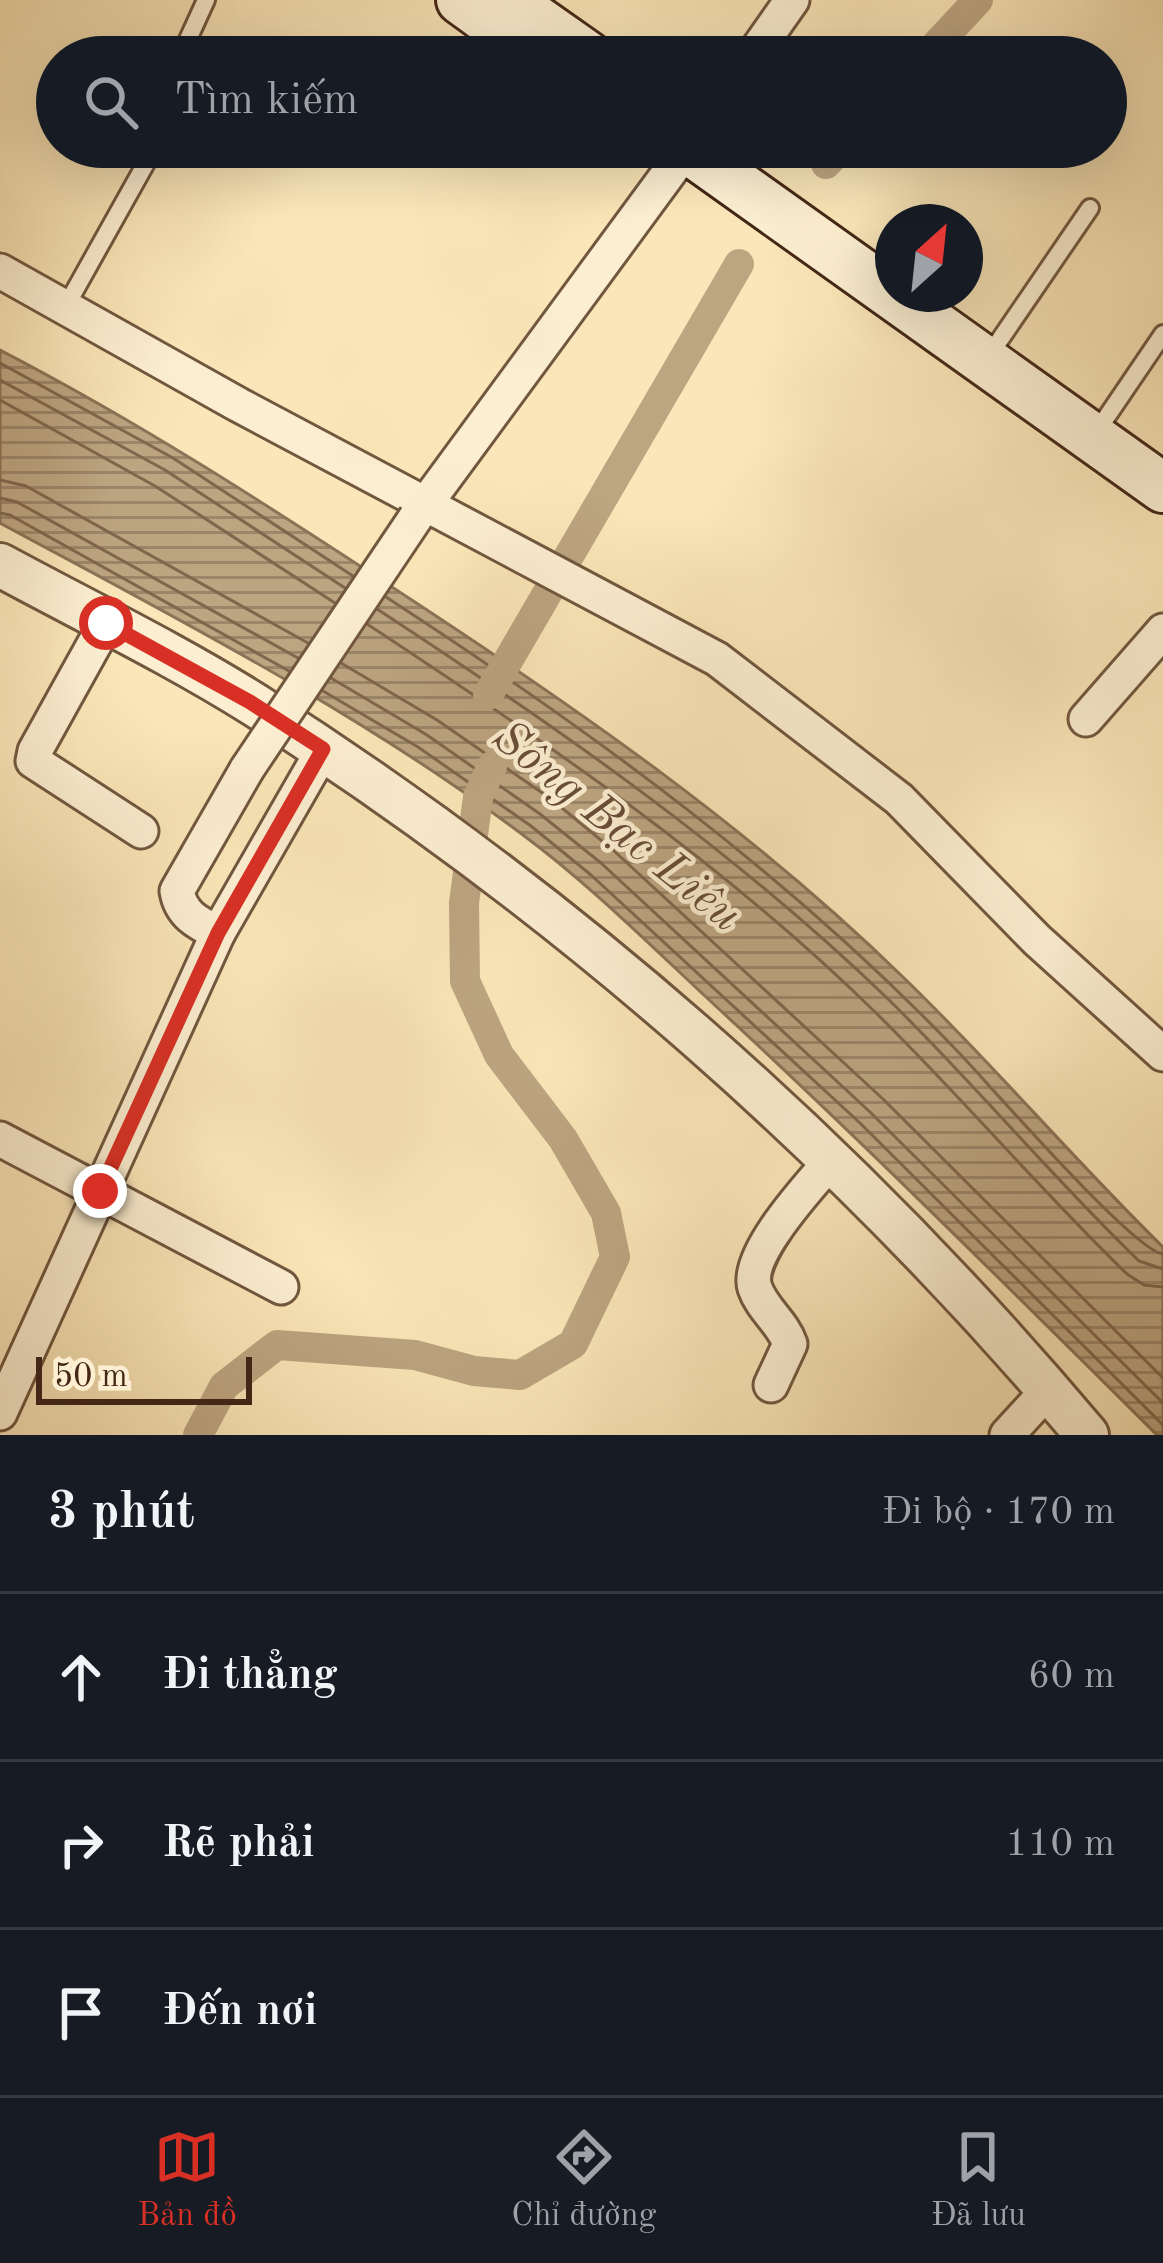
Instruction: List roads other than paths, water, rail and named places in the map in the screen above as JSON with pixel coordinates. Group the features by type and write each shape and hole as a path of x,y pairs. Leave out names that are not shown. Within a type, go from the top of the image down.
{"main road":[{"path":"461,0 510,36"},
{"path":"508,0 559,36"},
{"path":"715,168 1163,488"}],"street":[{"path":"767,36 792,0"},
{"path":"218,933 179,907 177,891 248,769 421,510 672,168"},
{"path":"0,271 421,510 718,659 899,799 1037,940 1163,1054"},
{"path":"0,565 250,702 323,749 628,975 949,1276 1087,1435"},
{"path":"106,623 34,751 33,761 142,831"},
{"path":"1085,718 1163,631"},
{"path":"0,1413 218,933 323,749"},
{"path":"0,1139 281,1287"},
{"path":"771,1385 790,1344 756,1291 754,1272 780,1222 830,1162"},
{"path":"1007,1435 1048,1389"}],"lane":[{"path":"190,36 206,0"},
{"path":"65,308 142,168"},
{"path":"986,361 1090,208"},
{"path":"1093,437 1163,334"}],"water":[{"name":"Sông Bạc Liêu","path":"0,350 200,464 529,678 724,821 846,924 938,1012 1163,1247 1163,1435 1157,1435 776,1062 549,855 333,708 0,523"}],"waterway":[{"path":"945,36 978,0"},
{"path":"488,695 739,264"},
{"path":"198,1435 224,1386 277,1345 415,1355 474,1371 520,1375 573,1344 615,1257 606,1213 563,1139 499,1055 465,981 464,903 478,797 492,766"}]}
